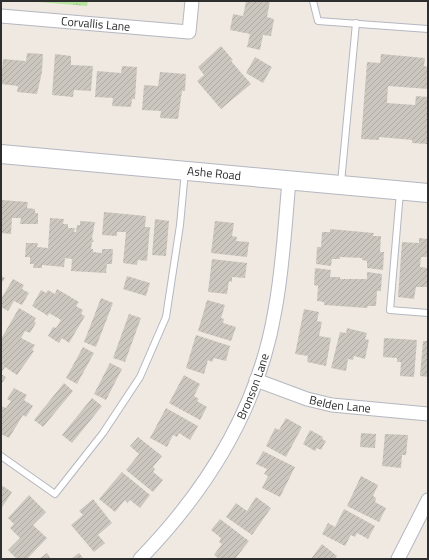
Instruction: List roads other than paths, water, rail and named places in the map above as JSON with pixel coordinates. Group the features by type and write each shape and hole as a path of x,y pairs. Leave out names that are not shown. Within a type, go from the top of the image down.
{"street":[{"name":"Corvallis Lane","path":"1,16 189,32 192,1"},
{"name":"Ashe Road","path":"1,154 185,169 289,181 428,193"},
{"name":"Bronson Lane","path":"140,559 192,500 214,467 234,432 256,380 268,343 276,305 281,272 289,181"},
{"name":"Belden Lane","path":"256,380 332,405 428,414"},
{"path":"398,559 428,500"}],"lane":[{"path":"313,1 318,21 428,29"},
{"path":"340,186 356,23"},
{"path":"1,456 55,494 103,434 140,377 166,317 180,225 185,169"},
{"path":"400,191 390,310 428,313"}]}
